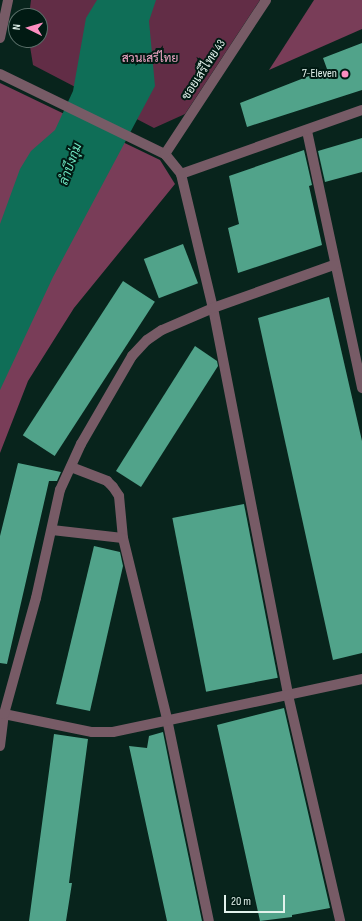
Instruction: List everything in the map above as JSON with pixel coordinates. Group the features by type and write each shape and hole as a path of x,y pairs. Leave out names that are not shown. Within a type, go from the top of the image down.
{"street":[{"path":"0,38 8,0"},
{"name":"ซอยเสรีไทย 43","path":"165,154 266,0"},
{"path":"0,74 142,145 165,154 181,174 213,308 288,695 340,921"},
{"path":"181,174 307,131 362,110"},
{"path":"307,131 334,265 362,388"},
{"path":"0,746 4,714 52,530 60,490 81,444 132,356 146,340 162,330 213,308 334,265"},
{"path":"71,467 107,482 113,487 118,496 123,538 167,719 208,921"},
{"path":"52,530 123,538"},
{"path":"4,714 92,732 113,732 167,719 362,679"}],"green space":[{"name":"สวนเสรีไทย","path":"31,0 260,0 185,114 154,128 33,65 30,48 48,48 48,8 30,8"}],"shaded area":[{"path":"314,0 362,0 362,29 269,70"},
{"path":"0,83 160,160 175,184 74,308 28,381 0,453"}],"water":[{"name":"ลำบึงกุ่ม","path":"97,0 156,0 149,21 155,86 53,277 0,390 0,224 20,169 31,151 55,130 73,91 86,18"}],"building":[{"path":"362,43 362,90 247,127 240,103 327,69 323,58"},
{"path":"362,138 362,172 325,182 318,151"},
{"path":"304,150 312,185 309,186 322,245 238,273 228,228 239,224 229,176"},
{"path":"183,244 198,283 159,298 144,259"},
{"path":"123,281 155,302 55,456 23,435"},
{"path":"329,297 362,441 362,653 333,660 258,318"},
{"path":"195,346 217,361 218,366 141,487 116,471"},
{"path":"18,463 61,472 57,481 49,481 7,664 0,663 0,536"},
{"path":"244,504 278,678 206,692 172,518"},
{"path":"94,546 120,552 123,566 90,711 56,704"},
{"path":"284,708 330,908 292,915 292,917 260,921 217,725"},
{"path":"163,732 202,921 167,921 129,746 147,748 149,736"},
{"path":"54,734 88,739 69,883 72,883 66,921 29,921"}],"place":[{"name":"7-Eleven","path":"345,74"}]}
